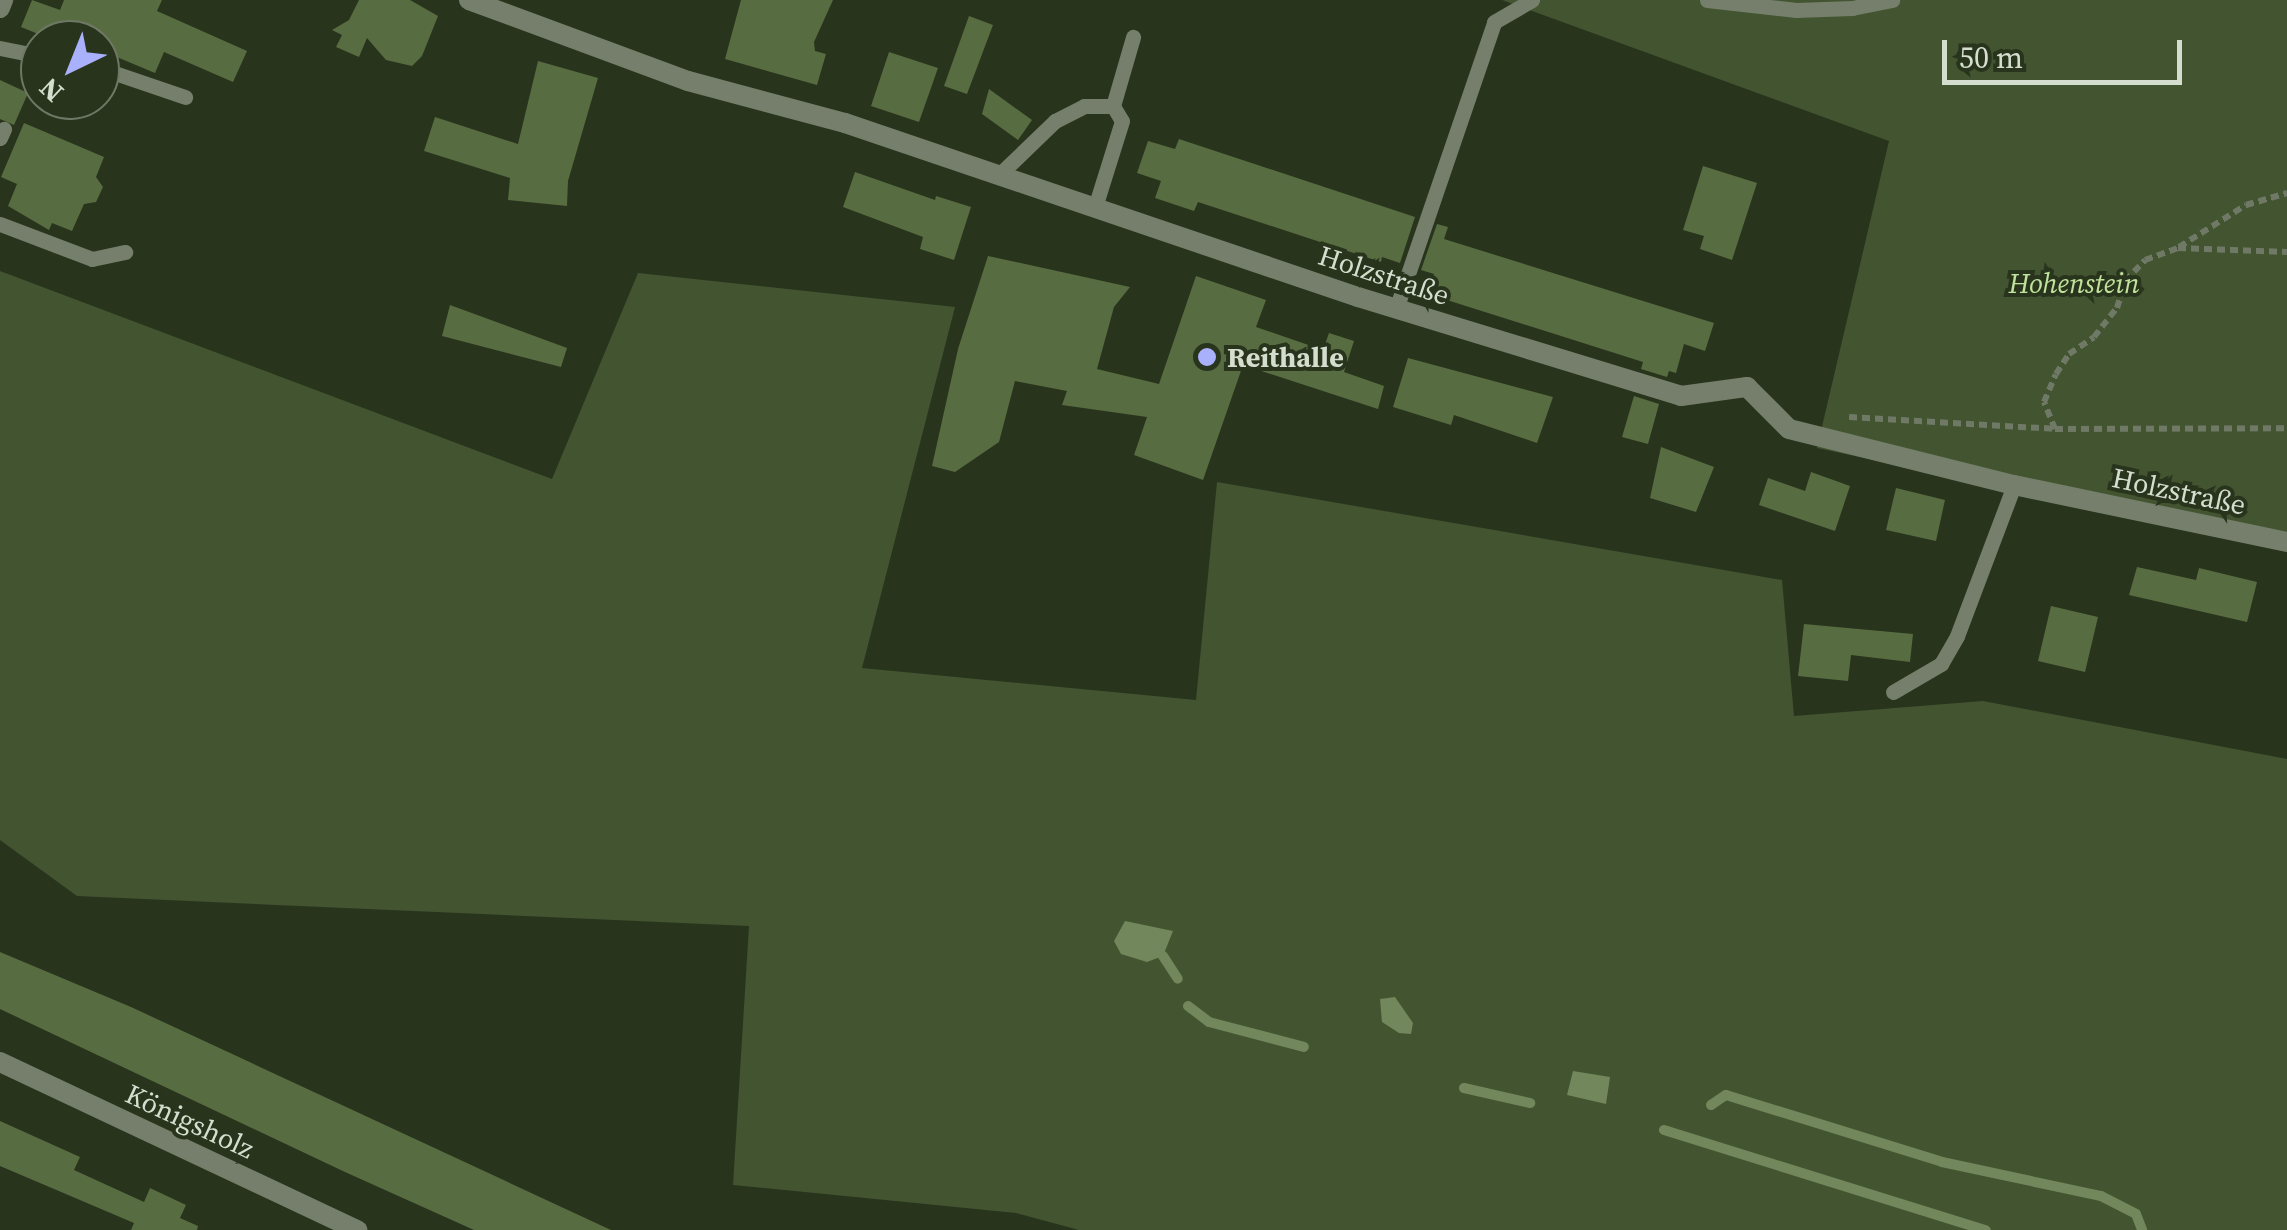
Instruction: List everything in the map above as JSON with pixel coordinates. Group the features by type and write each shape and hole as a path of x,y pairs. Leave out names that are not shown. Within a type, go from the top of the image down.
{"street":[{"path":"0,8 3,0"},
{"name":"Holzstraße","path":"469,0 688,82 845,123 1002,172 1396,309 1681,396 1747,387 1789,429 2014,485 2287,542"},
{"name":"Königsholz","path":"0,1062 357,1230"}],"lane":[{"path":"1396,309 1494,22 1532,0"},
{"path":"1706,0 1796,10 1852,8 1892,0"},
{"path":"1094,207 1122,122 1113,106 1133,37"},
{"path":"120,75 185,97"},
{"path":"1002,172 1055,121 1084,106 1113,106"},
{"path":"0,224 92,259 125,252"},
{"path":"1893,692 1941,664 1956,636 2014,485"}],"path":[{"path":"2055,429 2044,402 2056,374 2118,308 2124,281 2145,260 2178,248 2246,204 2287,193"},
{"path":"2178,248 2287,252"},
{"path":"1833,419 1860,416 2055,429 2287,428"}],"green space":[{"name":"Hohenstein","path":"1502,0 2287,0 2287,533 2026,492 1817,448 1889,141"},
{"path":"0,271 552,479 638,273 955,307 862,668 1196,700 1217,482 1782,580 1794,716 1983,701 2287,759 2287,1230 1079,1230 1016,1213 733,1185 749,926 77,896 0,840"}],"shaded area":[{"path":"1125,921 1173,931 1163,956 1147,962 1121,954 1114,941"},
{"path":"1395,997 1413,1023 1411,1034 1399,1033 1382,1022 1380,999"},
{"path":"1573,1071 1610,1077 1606,1104 1567,1095"}],"building":[{"path":"32,0 60,10 64,0 162,0 157,11 247,51 233,82 164,52 155,73 120,58 120,20 24,20"},
{"path":"359,0 410,0 438,16 422,56 412,66 386,60 367,38 359,57 336,47 342,35 332,30 349,20"},
{"path":"741,0 833,0 814,42 815,51 826,54 817,85 725,59"},
{"path":"969,16 993,25 967,94 944,86"},
{"path":"889,52 938,68 919,122 871,106"},
{"path":"538,61 598,78 568,181 567,206 508,200 510,178 424,151 435,117 518,144"},
{"path":"0,80 20,89 20,111 14,125 0,119"},
{"path":"989,89 1032,120 1018,140 982,114"},
{"path":"24,123 104,157 96,177 103,187 96,202 84,204 72,231 52,223 49,230 8,206 17,184 1,177"},
{"path":"1179,139 1415,217 1400,263 1382,257 1381,262 1198,202 1194,211 1155,198 1161,181 1137,173 1148,141 1175,149"},
{"path":"1703,166 1757,183 1732,260 1700,249 1704,236 1683,230"},
{"path":"855,172 935,200 936,196 971,207 954,260 920,249 923,237 843,207"},
{"path":"1437,224 1448,227 1444,239 1714,323 1705,351 1684,344 1676,373 1669,371 1667,377 1641,369 1643,362 1428,294 1434,274 1421,270"},
{"path":"988,256 1130,287 1114,307 1097,369 1159,384 1196,276 1266,300 1256,327 1323,350 1329,333 1354,341 1344,372 1384,386 1378,409 1243,365 1203,480 1134,455 1147,417 1062,405 1067,391 1015,381 999,442 955,472 932,466 958,349"},
{"path":"450,305 567,348 561,367 442,336"},
{"path":"1408,358 1553,397 1537,443 1454,415 1451,425 1393,407"},
{"path":"1634,396 1659,404 1648,444 1622,437"},
{"path":"1661,447 1714,467 1696,512 1650,498"},
{"path":"1811,472 1850,486 1835,531 1759,505 1768,478 1805,491"},
{"path":"1896,488 1945,500 1936,541 1886,530"},
{"path":"2137,567 2196,580 2199,568 2257,582 2247,622 2129,595"},
{"path":"2051,606 2098,617 2085,672 2038,661"},
{"path":"1804,624 1913,634 1910,662 1851,655 1848,681 1798,676"},
{"path":"0,952 131,1007 611,1230 474,1230 345,1172 0,1009"},
{"path":"0,1121 80,1157 74,1170 144,1202 150,1188 186,1205 180,1218 198,1226 197,1230 131,1230 134,1223 0,1166"}],"waterway":[{"path":"1163,956 1178,979"},
{"path":"1188,1006 1209,1022 1304,1047"},
{"path":"1464,1088 1530,1103"},
{"path":"1711,1105 1726,1095 1942,1162 2101,1196 2136,1214 2142,1230"},
{"path":"1664,1130 1986,1230"}],"place":[{"name":"Reithalle","path":"1207,357"}]}
